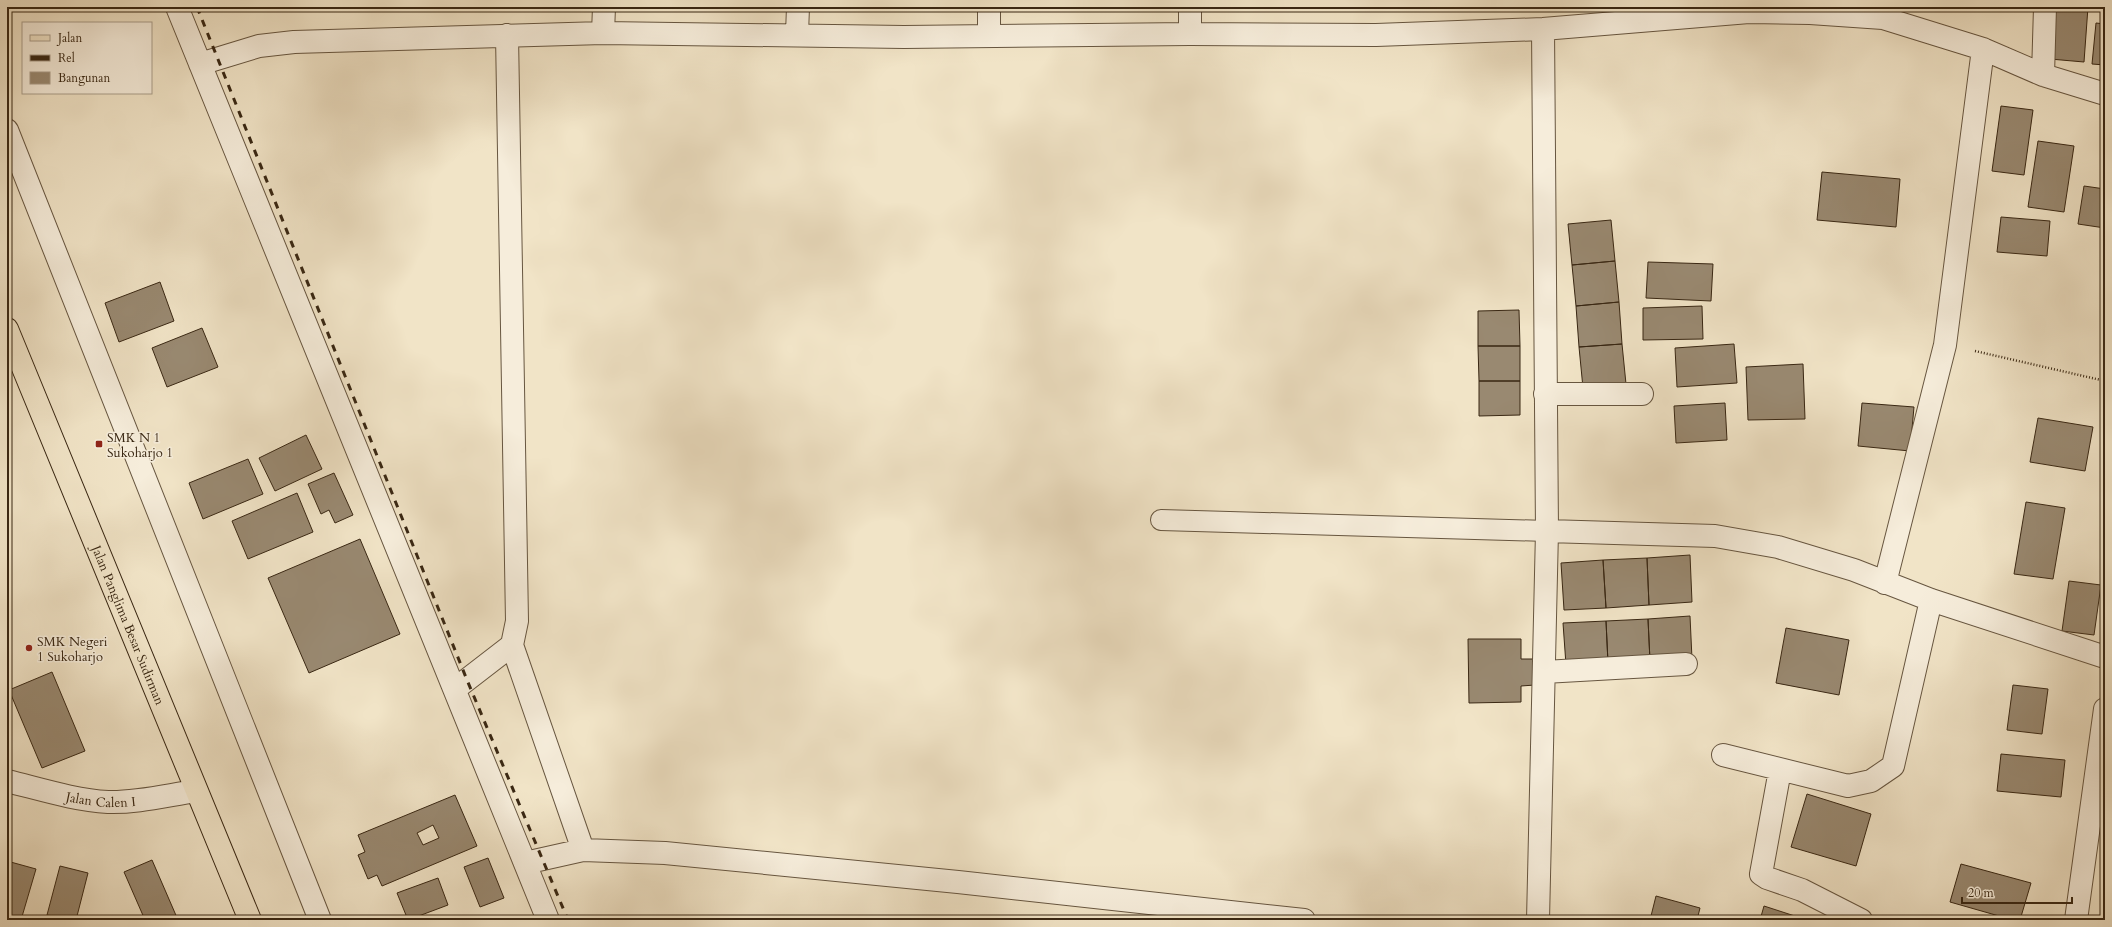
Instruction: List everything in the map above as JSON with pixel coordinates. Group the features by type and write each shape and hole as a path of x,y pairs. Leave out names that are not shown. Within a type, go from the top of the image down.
{"main road":[{"name":"Jalan Panglima Besar Sudirman","path":"7,329 250,920"}],"street":[{"path":"177,7 548,920"},
{"path":"602,33 604,7"},
{"path":"797,34 798,7"},
{"path":"989,7 989,36"},
{"path":"1190,7 1190,34"},
{"path":"2043,75 2045,7"},
{"path":"200,64 259,46 294,42 602,33 797,34 904,37 1190,34 1376,35 1542,29 1590,16 1749,12 1810,13 1883,18 1983,49 2043,75 2105,94"},
{"path":"1538,920 1546,531 1542,29"},
{"path":"507,35 517,621 512,645 583,850"},
{"path":"1885,583 1945,345 1983,49"},
{"path":"7,130 320,920"},
{"path":"1546,394 1642,394"},
{"path":"1546,531 1715,536 1778,547 1854,570 1931,600 2105,657"},
{"path":"1723,755 1848,786 1871,781 1893,766 1931,600"},
{"path":"455,689 512,645"},
{"path":"1544,672 1686,664"},
{"path":"2076,920 2105,709"},
{"path":"1780,770 1761,874 1767,878 1802,890 1861,920"},
{"name":"Jalan Calen I","path":"7,781 78,798 109,802 196,791"},
{"path":"524,863 583,850 665,853 926,879 1304,920"}],"lane":[{"path":"1161,520 1546,531"}],"path":[{"path":"1945,345 2105,381"}],"building":[{"path":"2055,7 2088,7 2084,62 2050,59"},
{"path":"2096,23 2105,24 2105,65 2092,64"},
{"path":"2001,106 2033,110 2024,175 1992,171"},
{"path":"2038,141 2074,146 2064,212 2028,207"},
{"path":"1822,172 1900,179 1896,227 1817,220"},
{"path":"2084,186 2105,189 2105,228 2078,224"},
{"path":"2001,217 2050,221 2047,256 1997,252"},
{"path":"1611,220 1615,261 1572,265 1568,224"},
{"path":"1615,261 1619,302 1576,306 1572,265"},
{"path":"1648,262 1713,264 1711,301 1646,298"},
{"path":"160,282 174,321 119,342 105,303"},
{"path":"1619,302 1622,344 1579,347 1576,306"},
{"path":"1702,306 1703,339 1643,340 1643,308"},
{"path":"1519,310 1520,346 1478,346 1478,311"},
{"path":"202,328 218,367 167,387 152,348"},
{"path":"1622,344 1626,384 1583,388 1579,347"},
{"path":"1734,344 1737,383 1677,387 1675,348"},
{"path":"1478,346 1520,346 1520,381 1479,381"},
{"path":"1803,364 1805,419 1748,420 1746,367"},
{"path":"1479,381 1520,381 1520,415 1479,416"},
{"path":"1725,403 1727,440 1676,443 1674,406"},
{"path":"1862,403 1914,407 1910,451 1858,446"},
{"path":"2038,418 2093,427 2085,471 2030,462"},
{"path":"306,435 322,469 275,491 259,458"},
{"path":"248,459 263,494 203,519 189,483"},
{"path":"334,473 353,515 335,523 329,510 321,514 308,484"},
{"path":"297,493 313,532 248,559 232,521"},
{"path":"2026,502 2065,508 2053,579 2014,574"},
{"path":"360,539 400,634 309,673 268,578"},
{"path":"1690,555 1692,602 1649,605 1647,558"},
{"path":"1647,558 1649,605 1606,608 1603,560"},
{"path":"1603,560 1606,608 1564,610 1561,563"},
{"path":"2069,581 2101,585 2094,635 2062,631"},
{"path":"1690,616 1692,659 1650,661 1648,619"},
{"path":"1648,619 1650,661 1608,663 1606,621"},
{"path":"1606,621 1608,663 1566,665 1563,623"},
{"path":"1786,628 1849,640 1839,695 1776,683"},
{"path":"1468,639 1521,639 1521,659 1535,659 1535,685 1521,686 1521,702 1469,703"},
{"path":"52,672 85,751 42,768 9,690"},
{"path":"2013,685 2048,689 2042,734 2007,730"},
{"path":"2001,754 2065,760 2061,797 1997,791"},
{"path":"1807,794 1871,814 1856,866 1791,847"},
{"path":"455,795 477,846 382,886 377,875 368,879 358,855 365,852 358,835","holes":["433,825 439,838 423,845 417,833"]},
{"path":"488,858 504,898 480,907 464,867"},
{"path":"152,860 178,920 145,920 124,872"},
{"path":"7,861 36,869 21,920 7,920"},
{"path":"1961,864 2031,883 2020,920 2013,920 1950,902"},
{"path":"60,866 88,873 76,920 47,915"},
{"path":"438,878 448,905 408,920 397,893"},
{"path":"1656,896 1700,908 1697,920 1650,920"},
{"path":"1764,906 1804,919 1804,920 1760,920"}],"railway":[{"path":"197,7 467,680 568,920"}],"place":[{"name":"SMK N 1 Sukoharjo 1","path":"99,444"},
{"name":"SMK Negeri 1 Sukoharjo","path":"29,648"}]}
